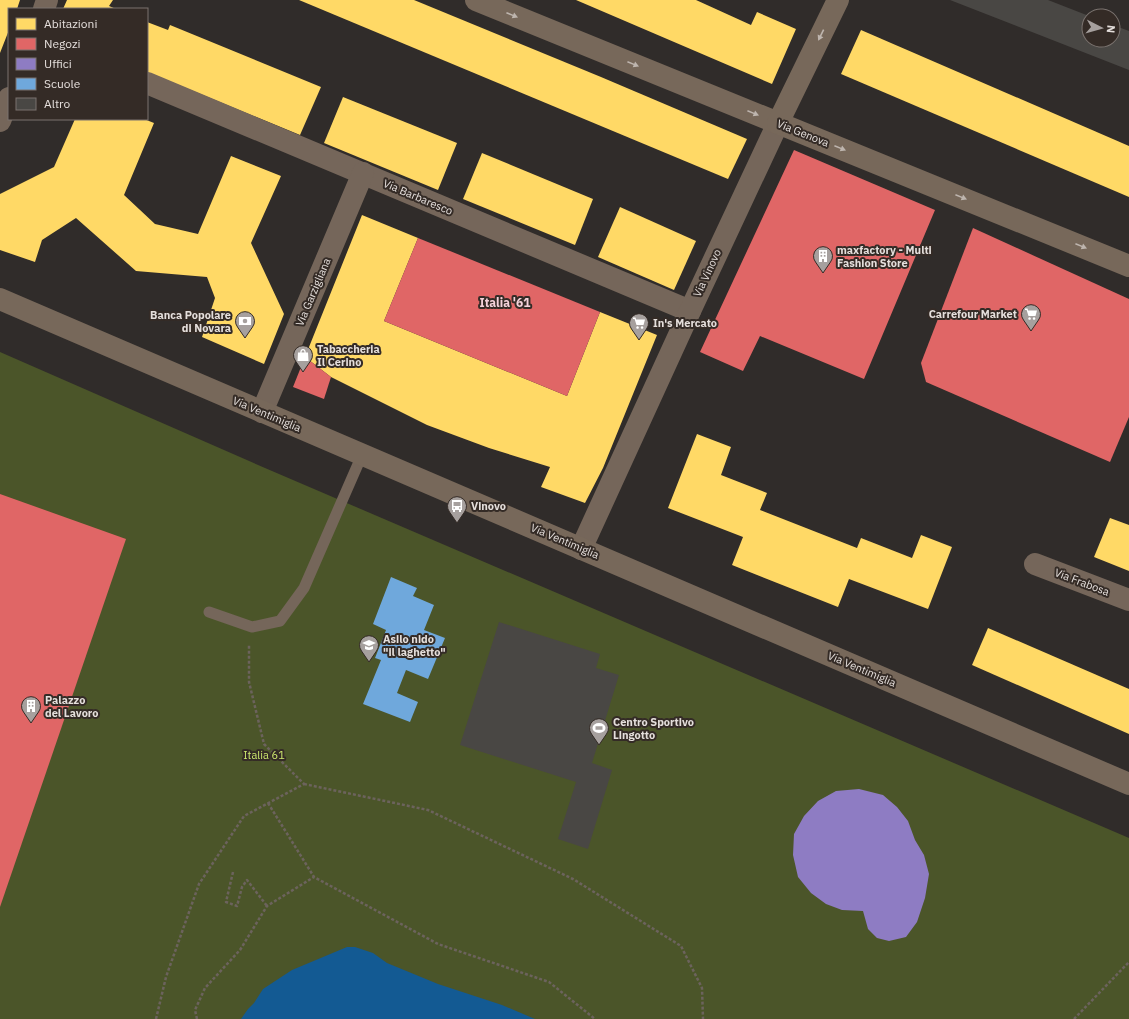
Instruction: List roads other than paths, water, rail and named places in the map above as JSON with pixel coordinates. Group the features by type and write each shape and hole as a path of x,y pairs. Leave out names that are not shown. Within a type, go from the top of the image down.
{"street":[{"name":"Via Genova","path":"476,0 1129,266"},
{"name":"Via Vinovo","path":"581,549 778,123 838,0"},
{"name":"Via Barbaresco","path":"148,83 690,311"},
{"path":"0,121 8,101"},
{"name":"Via Garzigliana","path":"262,412 363,173"},
{"name":"Via Ventimiglia","path":"0,299 1129,784"},
{"name":"Via Frabosa","path":"1035,564 1129,600"}],"lane":[{"path":"210,612 252,627 280,620 304,588 362,455"}],"water":[{"path":"347,947 355,947 373,953 387,963 438,984 502,1005 535,1019 241,1019 263,989 292,970"}],"place":[{"name":"maxfactory - Multi Fashion Store","path":"823,273"},
{"name":"Carrefour Market","path":"1031,331"},
{"name":"Banca Popolare di Novara","path":"245,338"},
{"name":"In's Mercato","path":"639,340"},
{"name":"Tabaccheria Il Cerino","path":"303,372"},
{"name":"Vinovo","path":"457,523"},
{"name":"Asilo nido \"il laghetto\"","path":"369,662"},
{"name":"Palazzo del Lavoro","path":"31,723"},
{"name":"Centro Sportivo Lingotto","path":"599,745"}],"district":[{"name":"Italia '61","path":"505,302"}],"park label":[{"name":"Italia 61","path":"264,755"}]}
